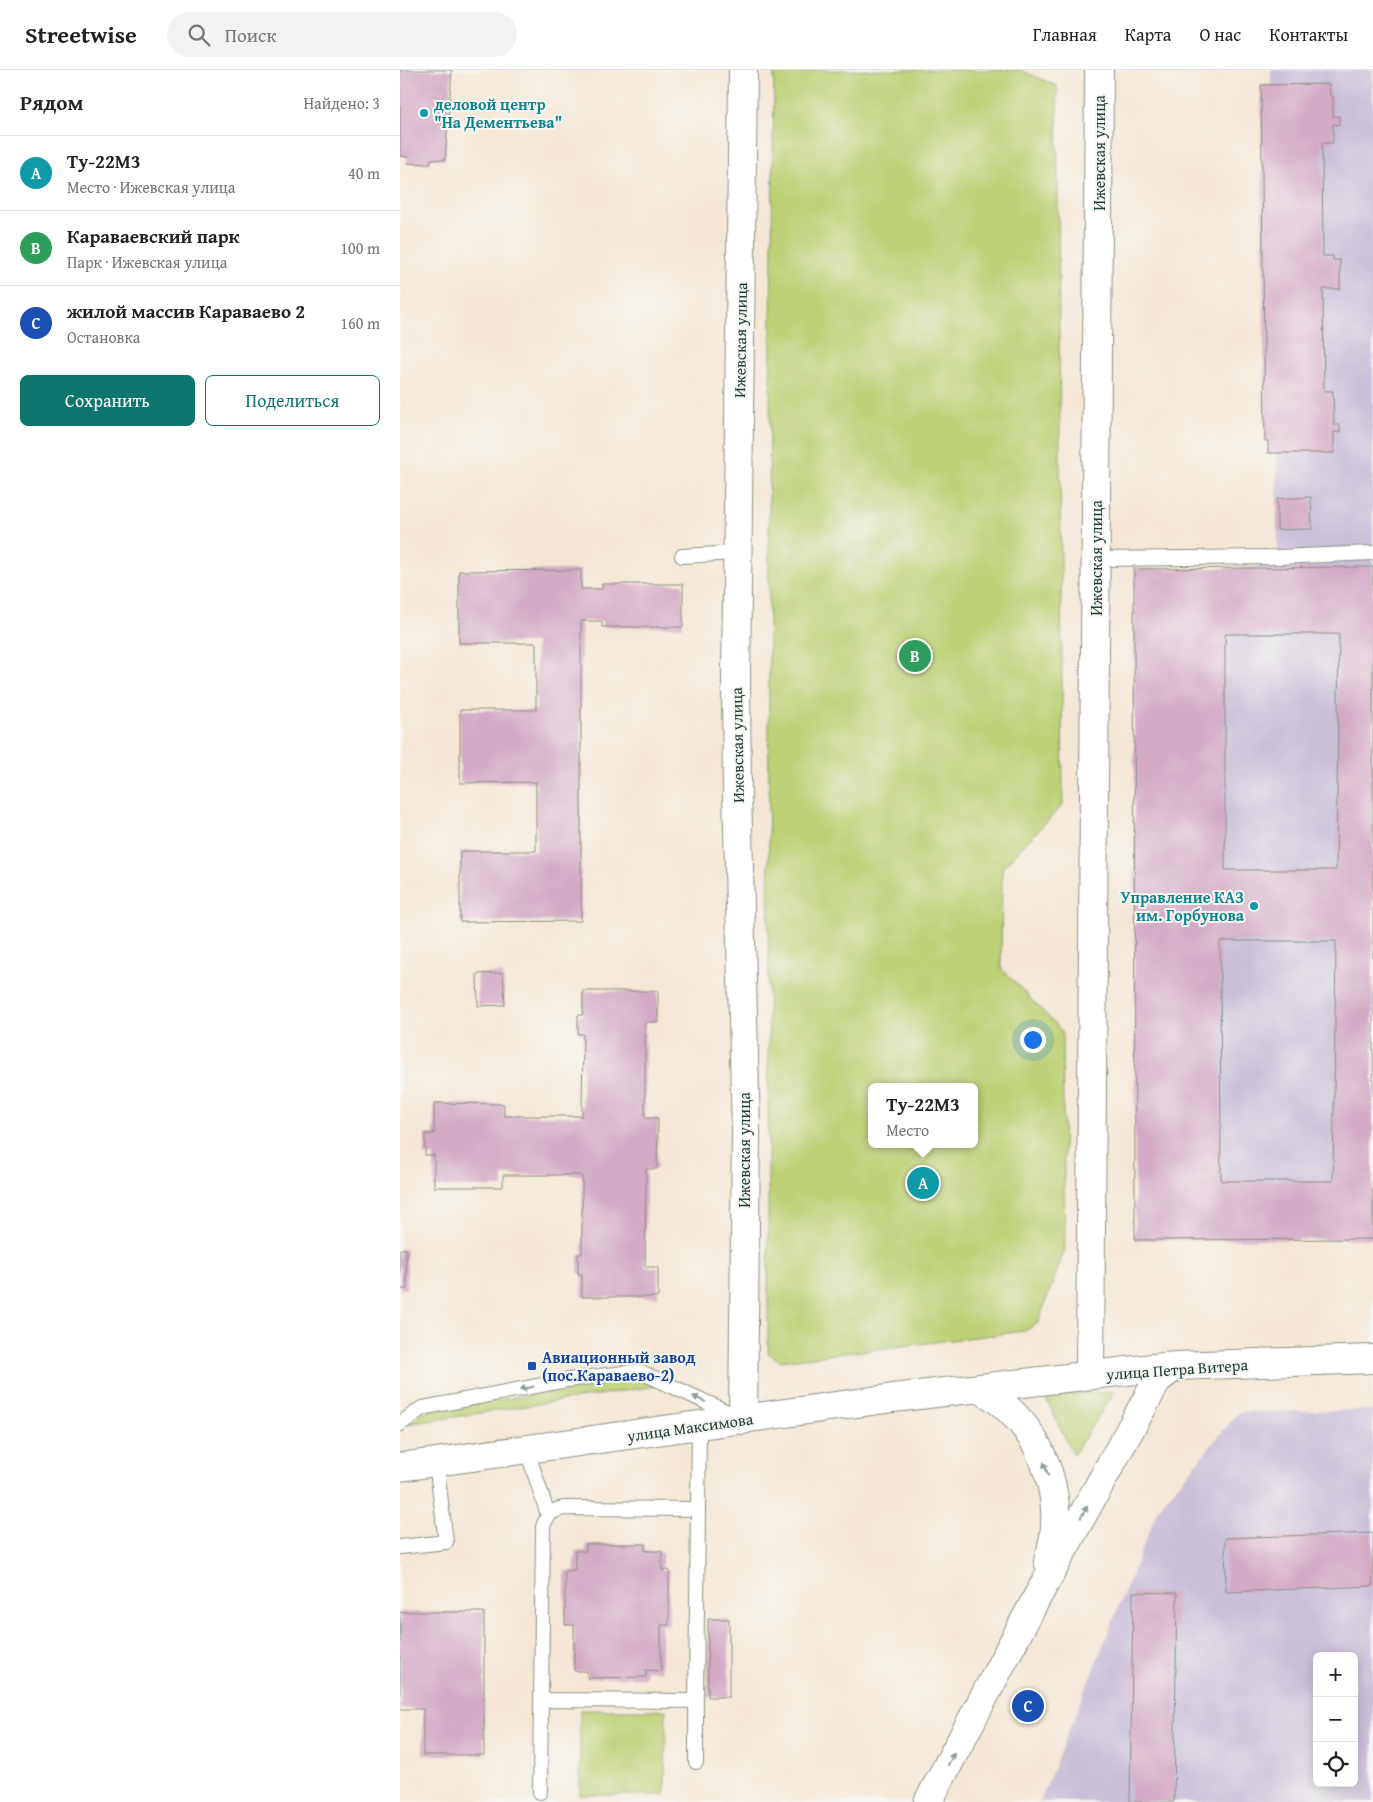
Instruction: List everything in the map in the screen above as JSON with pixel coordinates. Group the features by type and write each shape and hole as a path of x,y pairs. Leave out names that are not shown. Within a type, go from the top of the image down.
{"street":[{"name":"Ижевская улица","path":"744,70 737,783 746,1131 744,1420"},
{"name":"Ижевская улица","path":"1090,1375 1099,70"},
{"name":"улица Петра Витера","path":"981,1389 1176,1366 1373,1359"},
{"path":"928,1802 1035,1601 1158,1379 1176,1366"},
{"name":"улица Максимова","path":"400,1467 893,1398 981,1389"},
{"path":"981,1389 1000,1402 1022,1424 1036,1445 1046,1467 1054,1493 1056,1522 1051,1552 1035,1601"}],"lane":[{"path":"682,556 738,553"},
{"path":"1096,559 1278,557 1373,553"},
{"path":"400,1424 422,1408 568,1380 639,1371 744,1420"},
{"path":"696,1762 699,1426"},
{"path":"527,1450 548,1515"},
{"path":"400,1547 446,1542 436,1462"},
{"path":"540,1792 543,1527 548,1515 557,1509 564,1508 698,1509"},
{"path":"541,1700 696,1701"}],"shaded area":[{"path":"1271,70 1373,70 1373,1239 1135,1240 1134,569 1251,568 1278,557"},
{"path":"1373,1410 1373,1802 1040,1802 1158,1509 1239,1412"}],"green space":[{"path":"774,70 1020,70 1057,86 1063,805 1002,868 1001,968 1062,1031 1065,1249 1038,1323 1025,1331 780,1361 768,1353 769,506"},
{"path":"641,1377 657,1386 408,1424 423,1412"},
{"path":"1115,1391 1073,1455 1045,1396"},
{"path":"580,1710 666,1710 665,1795 580,1795"}],"building":[{"name":"деловой центр \"На Дементьева\"","path":"400,70 452,70 445,160 431,159 430,164 407,163 408,157 400,156"},
{"path":"1329,84 1330,96 1333,96 1333,116 1339,116 1339,125 1333,124 1333,143 1322,143 1323,256 1333,256 1333,260 1340,260 1340,289 1323,289 1324,391 1333,391 1334,425 1340,425 1340,432 1334,432 1334,453 1268,453 1268,441 1265,441 1261,85"},
{"path":"1311,497 1312,529 1277,530 1277,499"},
{"name":"Управление КАЗ им. Горбунова","path":"1373,567 1373,1239 1135,1240 1134,569","holes":["1225,634 1339,634 1336,870 1225,870","1220,941 1336,941 1333,1181 1221,1181"]},
{"path":"581,570 581,589 602,589 602,584 683,584 683,627 602,627 602,621 581,621 581,921 460,922 460,851 536,851 536,782 460,783 460,710 536,710 536,643 459,643 459,571"},
{"path":"503,973 505,1005 478,1006 477,974"},
{"path":"583,991 658,991 658,1022 645,1022 645,1118 658,1118 657,1169 646,1169 645,1267 658,1267 658,1297 582,1297 582,1274 578,1274 578,1254 582,1254 582,1175 503,1175 503,1187 434,1187 434,1155 425,1155 425,1134 434,1134 434,1103 504,1104 504,1116 582,1116 583,1034 578,1034 578,1015 583,1015"},
{"path":"400,1249 406,1249 407,1289 400,1289"},
{"path":"1373,1533 1373,1586 1226,1592 1225,1538"},
{"path":"586,1544 645,1544 645,1551 662,1551 662,1570 669,1570 669,1625 661,1625 661,1671 646,1670 646,1677 587,1678 587,1671 574,1671 574,1625 565,1625 565,1571 575,1570 575,1551 586,1551"},
{"path":"1133,1592 1177,1593 1174,1802 1130,1802"},
{"path":"400,1612 484,1612 484,1755 423,1755 423,1709 400,1709"},
{"path":"708,1619 729,1619 729,1697 708,1697"}],"place":[{"name":"деловой центр \"На Дементьева\"","path":"424,113"},
{"name":"Караваевский парк","path":"915,656"},
{"name":"Управление КАЗ им. Горбунова","path":"1254,906"},
{"name":"Ту-22М3","path":"923,1183"},
{"name":"Авиационный завод (пос.Караваево-2)","path":"532,1366"},
{"name":"жилой массив Караваево 2","path":"1028,1706"}]}
